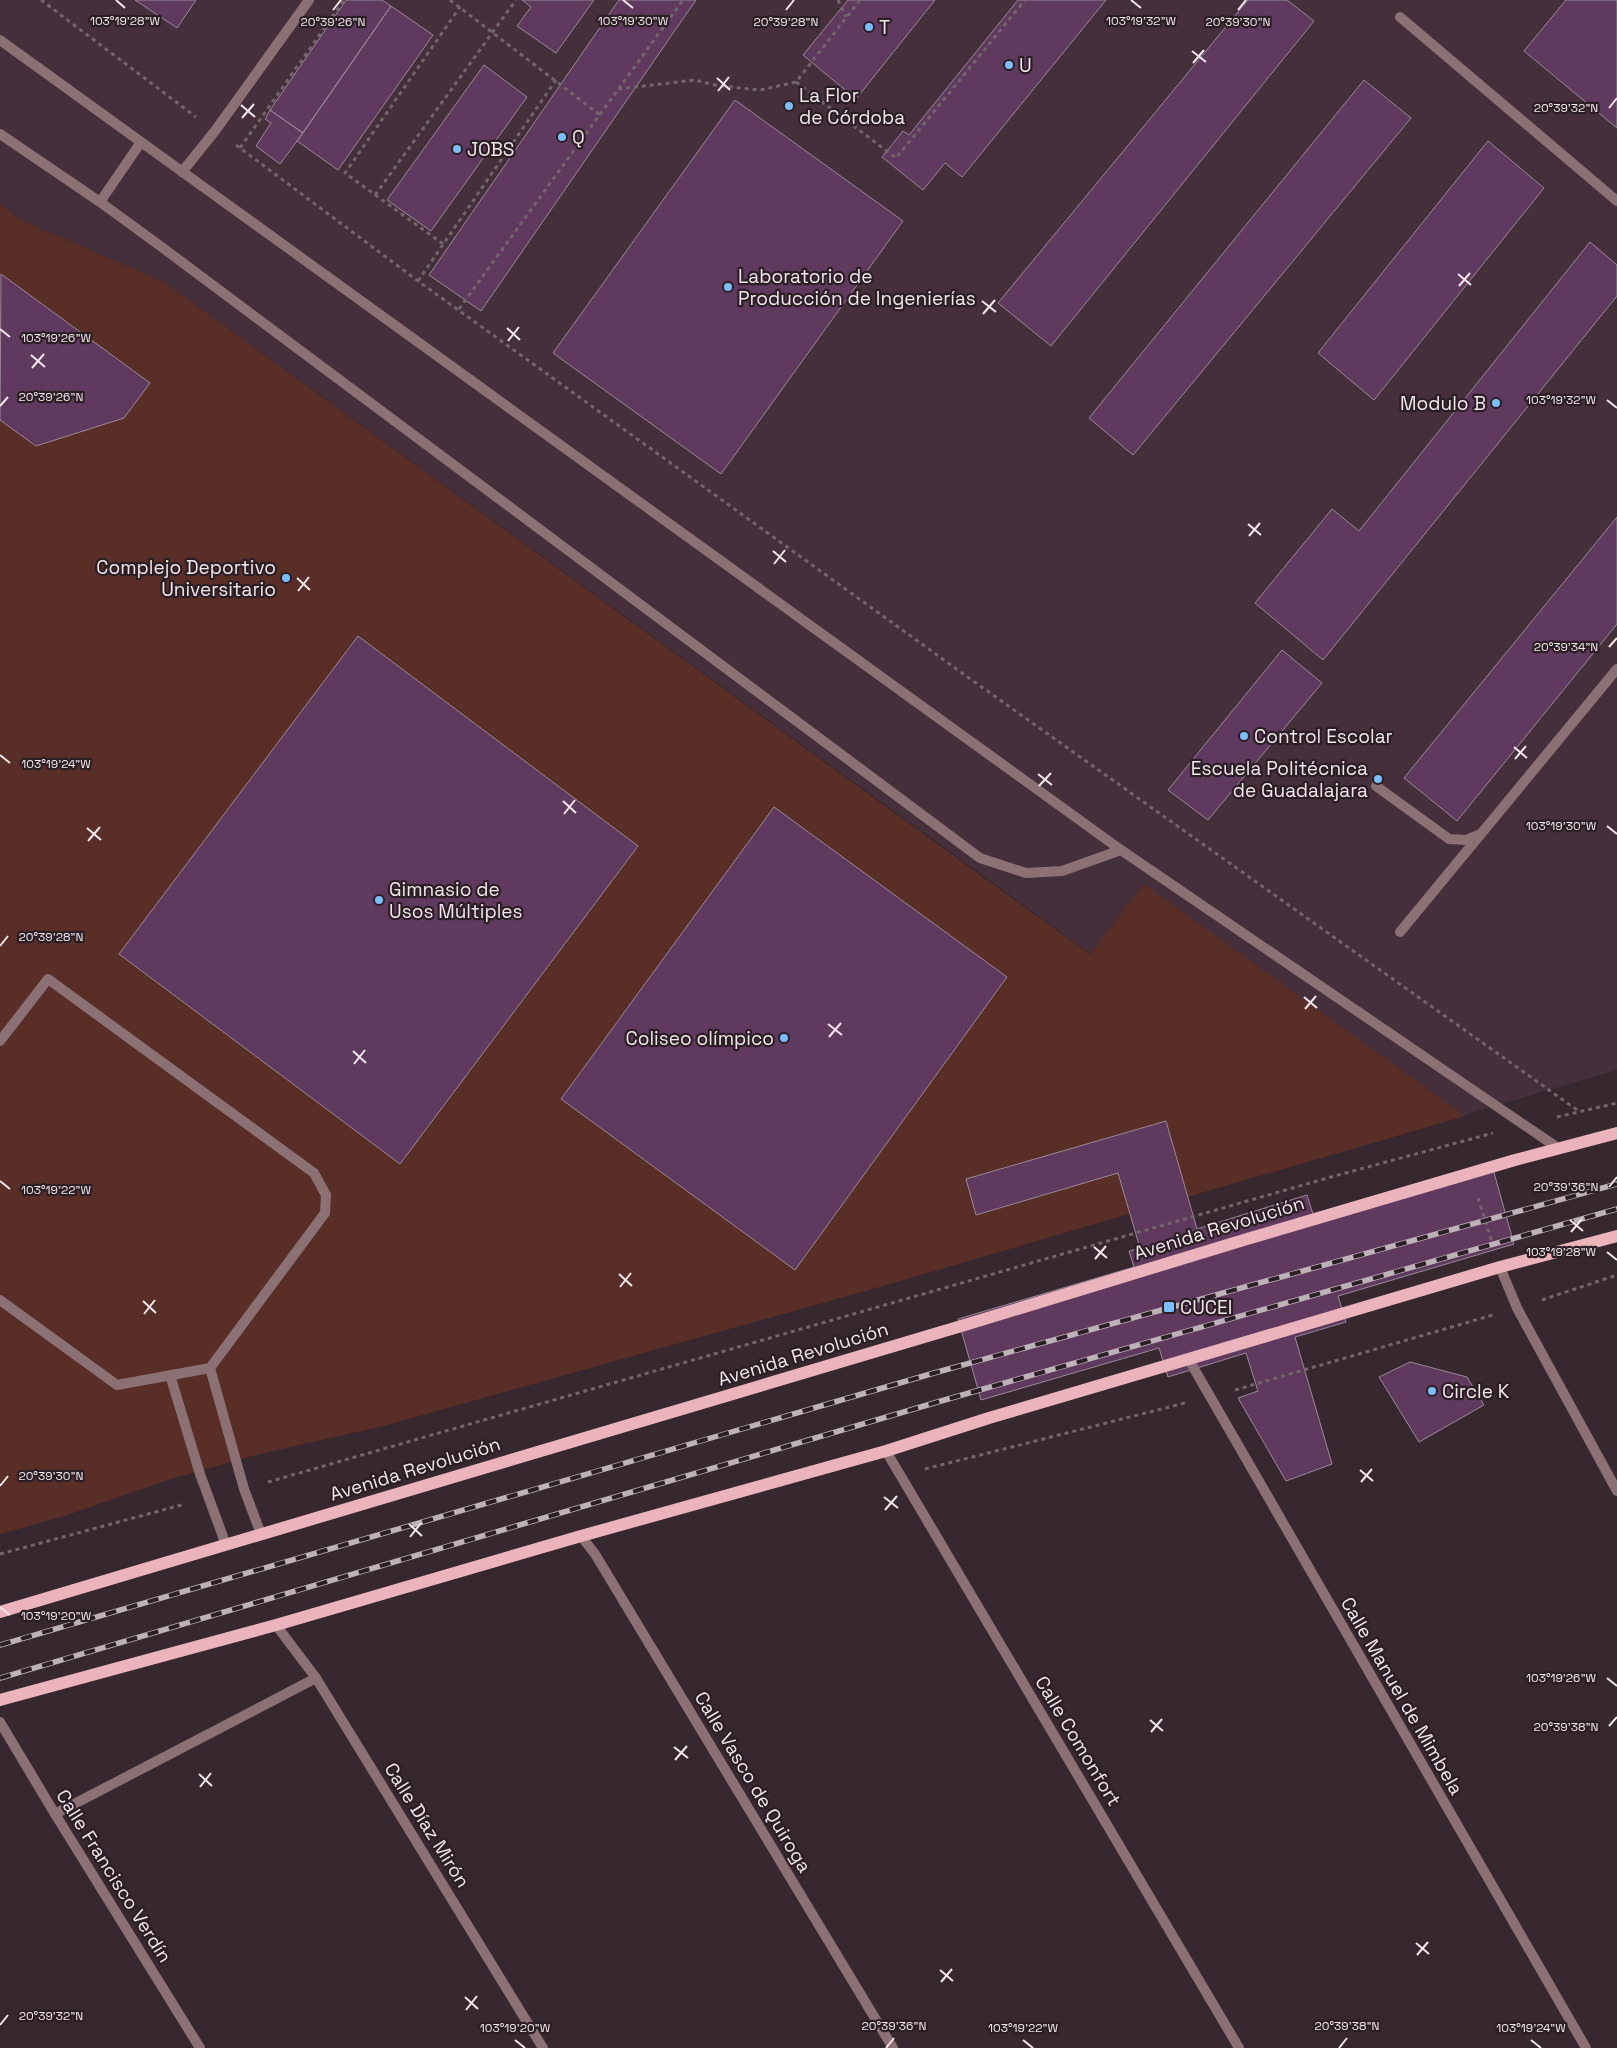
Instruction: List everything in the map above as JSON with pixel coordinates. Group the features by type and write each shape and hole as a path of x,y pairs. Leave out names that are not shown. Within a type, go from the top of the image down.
{"main road":[{"name":"Avenida Revolución","path":"0,1612 1470,1174 1617,1133"},
{"path":"0,1700 276,1625 581,1536 886,1451 989,1418 1500,1267 1617,1236"}],"street":[{"path":"182,172 215,130 309,0"},
{"path":"1400,17 1617,201"},
{"path":"0,40 1121,850 1558,1148"},
{"path":"0,134 100,202 980,858 1026,873 1062,871 1121,850"},
{"path":"100,202 141,142"},
{"path":"1400,932 1484,833 1617,669"},
{"path":"1376,786 1448,839 1466,840 1484,833"},
{"path":"0,1041 48,979 314,1173 326,1195 325,1213 210,1368 117,1385 0,1300"},
{"path":"1500,1267 1517,1308 1617,1491"},
{"name":"Calle Manuel de Mimbela","path":"1189,1360 1586,2048"},
{"path":"210,1368 244,1489 261,1534"},
{"path":"170,1376 208,1498 226,1545"},
{"name":"Calle Comonfort","path":"886,1451 1239,2048"},
{"name":"Calle Vasco de Quiroga","path":"581,1536 600,1563 893,2048"},
{"name":"Calle Díaz Mirón","path":"276,1625 316,1678 543,2048"},
{"path":"54,1814 316,1678"},
{"name":"Calle Francisco Verdín","path":"0,1722 54,1814 200,2048"}],"path":[{"path":"41,0 418,281 969,678 1580,1112"},
{"path":"240,148 344,0"},
{"path":"450,0 600,115"},
{"path":"375,195 516,0"},
{"path":"459,310 683,0"},
{"path":"838,0 846,17"},
{"path":"618,89 695,80 719,86 760,90 796,82 860,0"},
{"path":"796,82 896,158 1025,0"},
{"path":"443,244 345,173 460,7"},
{"path":"418,281 556,80"},
{"path":"244,1489 1331,1177 1524,1125 1617,1103"},
{"path":"1470,1174 1500,1267"},
{"path":"1517,1308 1617,1275"},
{"path":"0,1554 208,1498"}],"shaded area":[{"path":"0,0 1617,0 1617,1070 876,1288 1091,954 164,282 21,220 0,204"},
{"name":"Complejo Deportivo Universitario","path":"0,204 21,220 164,282 1090,954 1144,884 1465,1116 876,1288 383,1426 260,1454 171,1479 64,1516 0,1534"}],"building":[{"path":"135,0 196,0 177,28"},
{"path":"346,0 382,0 391,6 303,133 270,110"},
{"path":"522,0 594,0 556,53 517,26 531,7"},
{"name":"Q","path":"619,0 696,0 481,311 429,275"},
{"name":"T","path":"848,0 935,0 856,99 803,55"},
{"name":"U","path":"1018,0 1106,0 962,177 945,163 923,190 882,157 903,131 909,135"},
{"path":"1248,0 1287,0 1314,21 1051,346 998,303"},
{"path":"1566,0 1617,0 1617,128 1524,51"},
{"path":"391,6 433,35 338,170 297,141"},
{"name":"JOBS","path":"484,65 527,97 431,231 387,200"},
{"path":"1364,80 1411,118 1133,455 1089,418"},
{"name":"Laboratorio de Producción de Ingenierías","path":"735,100 903,221 721,474 553,353"},
{"path":"270,110 303,133 280,164 256,146 271,123 265,119"},
{"path":"1488,141 1544,188 1374,400 1318,353"},
{"name":"Modulo B","path":"1590,242 1617,265 1617,296 1323,660 1255,603 1332,509 1359,531"},
{"path":"1,274 150,383 124,418 36,446 0,420"},
{"path":"1617,517 1617,624 1457,821 1404,778"},
{"name":"Gimnasio de Usos Múltiples","path":"358,636 638,846 400,1164 119,954"},
{"name":"Control Escolar","path":"1282,650 1322,683 1208,820 1168,790"},
{"name":"Coliseo olímpico","path":"774,807 1007,977 795,1270 561,1099"},
{"name":"CUCEI","path":"1166,1121 1197,1229 1307,1195 1313,1214 1491,1162 1514,1244 1338,1296 1346,1322 1295,1337 1332,1464 1286,1481 1238,1398 1258,1391 1246,1353 1168,1377 1159,1348 981,1400 958,1319 1134,1267 1129,1251 1140,1248 1118,1173 976,1215 966,1179"},
{"name":"Circle K","path":"1410,1362 1467,1377 1484,1405 1419,1442 1379,1377"}],"railway":[{"path":"0,1645 934,1373 1617,1184"},
{"path":"0,1678 941,1401 1617,1209"}],"place":[{"name":"T","path":"869,27"},
{"name":"U","path":"1009,65"},
{"name":"La Flor de Córdoba","path":"789,106"},
{"name":"Q","path":"562,137"},
{"name":"JOBS","path":"457,149"},
{"name":"Laboratorio de Producción de Ingenierías","path":"728,287"},
{"name":"Modulo B","path":"1496,403"},
{"name":"Complejo Deportivo Universitario","path":"286,578"},
{"name":"Control Escolar","path":"1244,736"},
{"name":"Escuela Politécnica de Guadalajara","path":"1378,779"},
{"name":"Gimnasio de Usos Múltiples","path":"379,900"},
{"name":"Coliseo olímpico","path":"784,1038"},
{"name":"CUCEI","path":"1169,1307"},
{"name":"Circle K","path":"1432,1391"}]}
